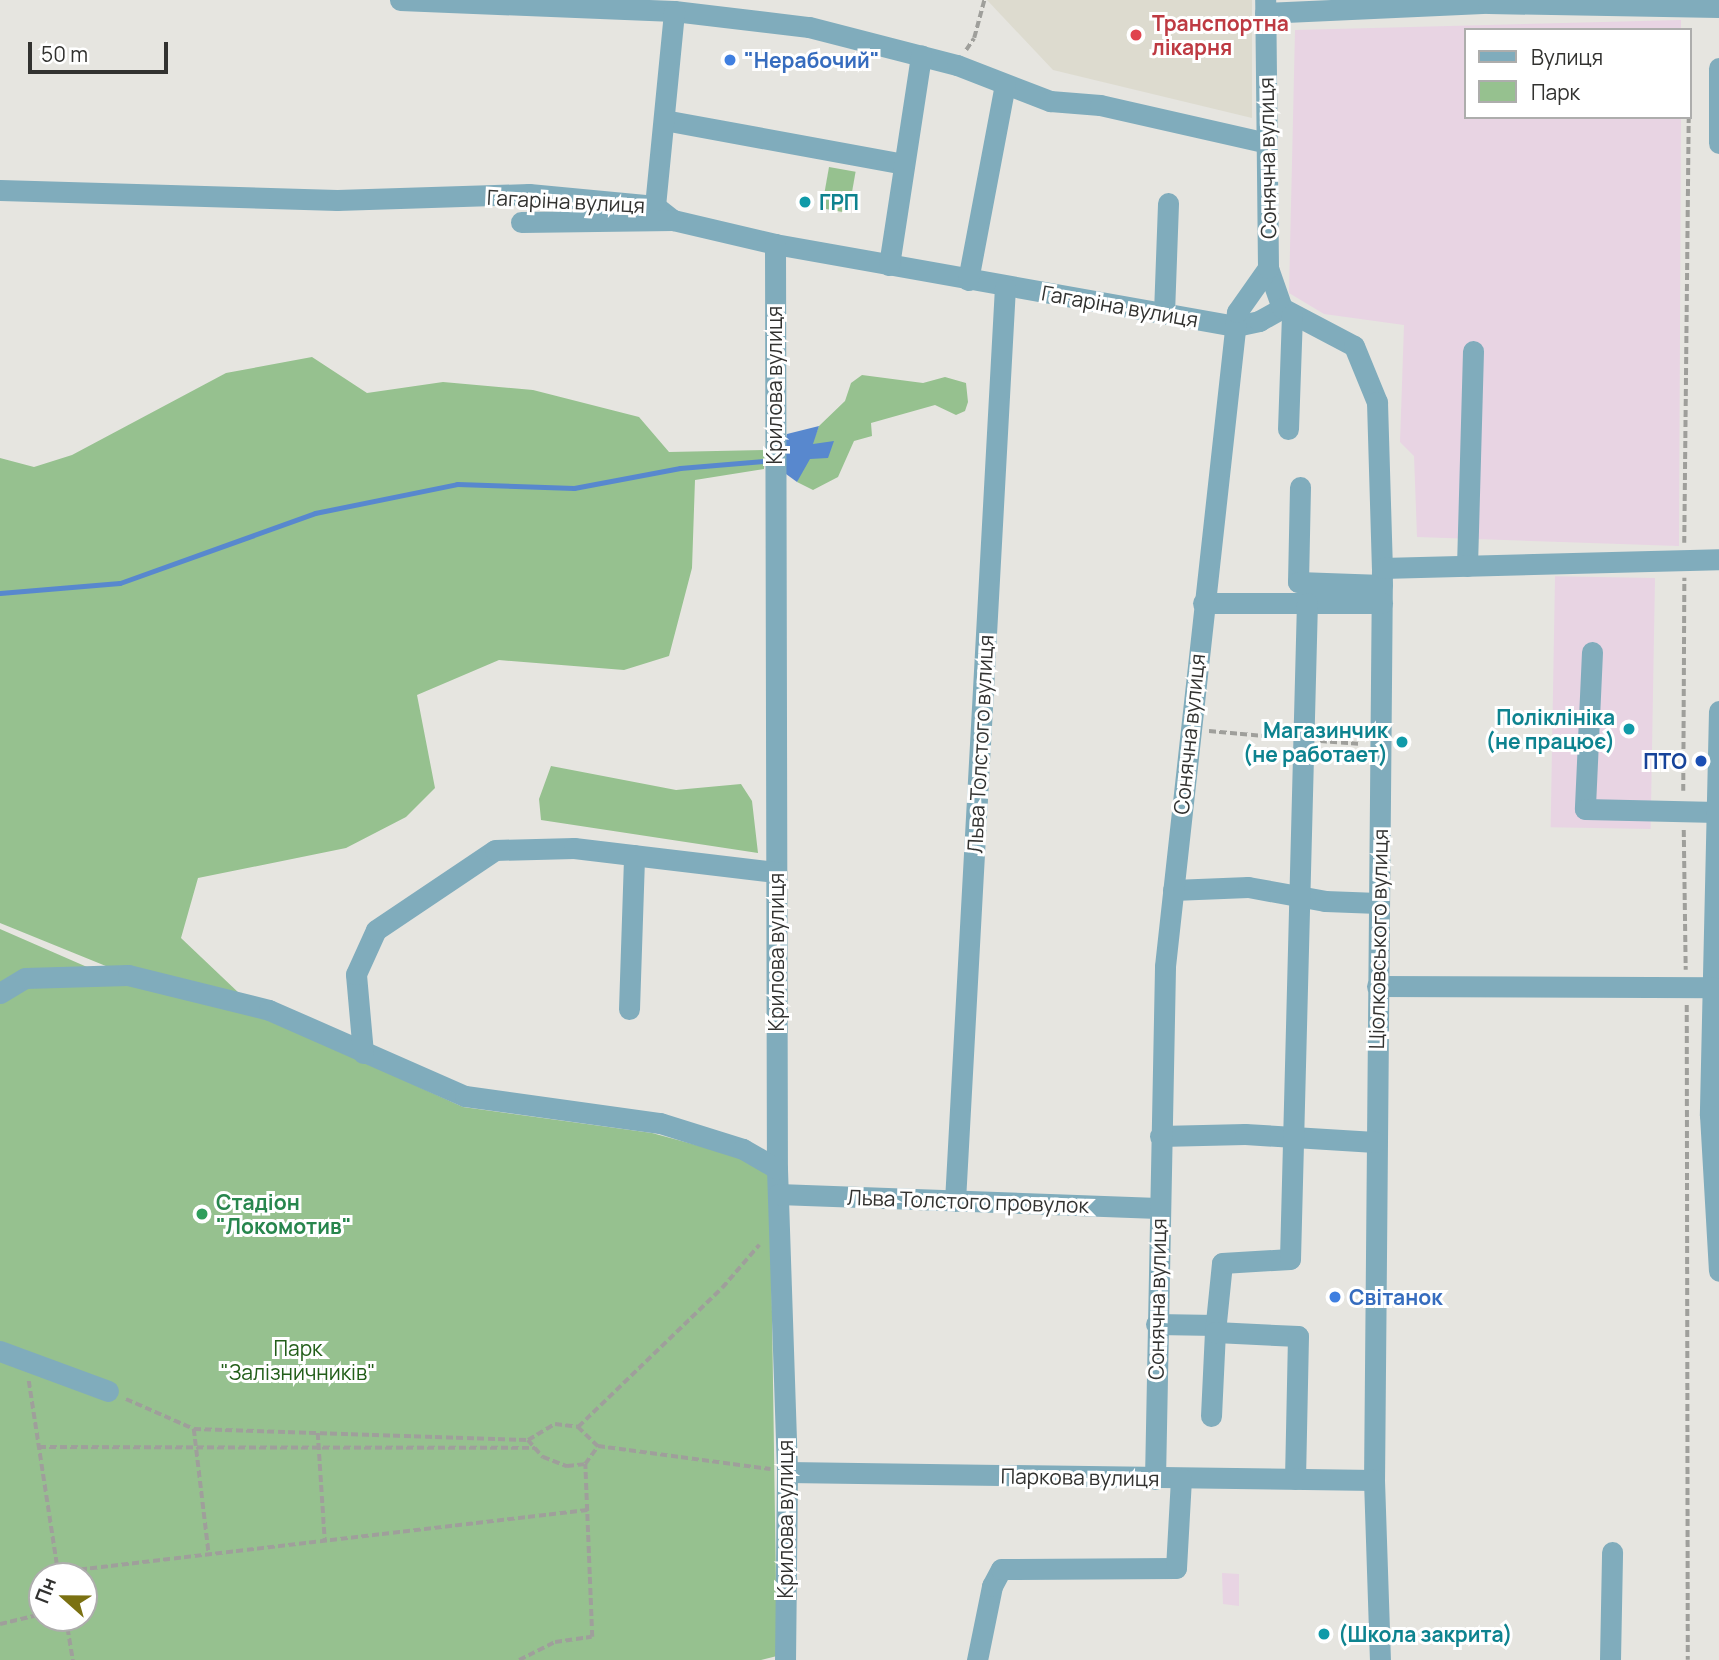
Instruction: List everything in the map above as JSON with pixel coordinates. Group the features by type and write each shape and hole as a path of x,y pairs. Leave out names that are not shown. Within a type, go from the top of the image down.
{"street":[{"path":"400,0 674,11 810,27 957,65 1050,102 1100,105 1267,143"},
{"path":"1265,6 1488,1 1719,7"},
{"name":"Сонячна вулиця","path":"1155,1479 1158,1208 1165,966 1237,312 1268,268 1265,6"},
{"path":"655,206 674,11"},
{"path":"889,265 921,55"},
{"path":"1719,68 1719,143"},
{"path":"968,280 1005,83"},
{"path":"664,120 904,164"},
{"name":"Гагаріна вулиця","path":"0,190 337,200 529,194 655,206 673,220 775,244 1236,326 1287,311"},
{"path":"1164,313 1168,203"},
{"path":"521,222 673,220"},
{"name":"Крилова вулиця","path":"775,244 777,1169 787,1472 785,1660"},
{"path":"1268,268 1287,311 1288,429"},
{"name":"Льва Толстого вулиця","path":"955,1201 1005,287"},
{"name":"Ціолковського вулиця","path":"1287,311 1354,346 1377,402 1382,586 1374,1480 1380,1660"},
{"path":"1467,566 1473,351"},
{"path":"1300,487 1298,582 1382,586"},
{"path":"1203,603 1307,603 1467,566 1719,559"},
{"path":"1211,1416 1222,1263 1290,1259 1307,603"},
{"path":"1592,652 1585,809 1717,813"},
{"path":"1719,711 1710,1115 1719,1271"},
{"path":"363,1053 356,974 376,930 495,850 574,848 776,872"},
{"path":"629,1009 634,855"},
{"path":"1173,890 1248,887 1301,897 1378,903"},
{"path":"0,993 25,978 128,975 268,1010 466,1096 660,1123 743,1149 777,1169"},
{"path":"1377,986 1713,987"},
{"path":"1160,1136 1292,1137 1375,1142"},
{"name":"Льва Толстого провулок","path":"778,1194 1158,1208"},
{"path":"1156,1324 1298,1336 1295,1479"},
{"path":"0,1351 108,1391"},
{"name":"Паркова вулиця","path":"787,1472 1374,1480"},
{"path":"978,1660 992,1586 1001,1569 1176,1568 1181,1478"},
{"path":"1610,1660 1612,1552"}],"path":[{"path":"957,65 974,37 984,0"},
{"path":"1686,987 1688,1660"},
{"path":"578,1427 722,1288 779,1222"},
{"path":"26,1361 57,1562"},
{"path":"108,1391 194,1429 528,1440 555,1424 578,1427 598,1446 787,1472"},
{"path":"194,1429 209,1554"},
{"path":"318,1433 325,1541"},
{"path":"528,1440 535,1448 567,1466 585,1464"},
{"path":"519,1660 555,1642 592,1637 585,1464 598,1446"},
{"path":"39,1447 535,1448"},
{"path":"98,1569 587,1510"},
{"path":"0,1624 28,1617"},
{"path":"68,1632 73,1660"}],"shaded area":[{"name":"Транспортна лікарня","path":"987,0 1252,0 1252,118 1053,70"},
{"path":"1681,20 1681,28 1464,28 1464,119 1681,119 1679,546 1417,537 1414,456 1400,442 1404,325 1324,314 1289,293 1295,30"},
{"path":"1555,576 1655,578 1651,829 1551,827"},
{"path":"1222,1573 1239,1574 1239,1606 1223,1604"}],"green space":[{"path":"829,167 856,172 848,213 822,208"},
{"name":"Парк \"Залізничників\"","path":"312,357 367,393 443,382 533,390 639,417 669,452 765,450 764,469 695,480 692,568 669,656 624,670 499,660 417,695 435,788 406,817 346,848 198,878 181,938 263,1016 463,1107 652,1133 744,1158 770,1175 777,1656 761,1660 0,1660 0,929 126,984 128,975 0,923 0,458 34,467 72,455 226,373"},
{"path":"862,375 923,383 945,377 966,383 968,402 965,411 956,415 935,405 871,423 872,436 854,441 838,477 813,490 797,482 819,426 845,401 851,383"},
{"path":"551,766 676,790 741,784 752,801 758,853 541,820 539,799"}],"water":[{"path":"819,426 813,444 834,441 828,458 810,459 797,482 786,474 780,459 787,434"}],"waterway":[{"path":"0,593 120,583 315,513 457,484 574,488 680,468 764,461"}],"place":[{"name":"Транспортна лікарня","path":"1136,35"},
{"name":"\"Нерабочий\"","path":"730,60"},
{"name":"ГРП","path":"805,202"},
{"name":"Поліклініка (не працює)","path":"1629,729"},
{"name":"Магазинчик (не работает)","path":"1402,742"},
{"name":"ПТО","path":"1701,761"},
{"name":"Стадіон \"Локомотив\"","path":"202,1214"},
{"name":"Світанок","path":"1335,1297"},
{"name":"(Школа закрита)","path":"1324,1634"}]}
